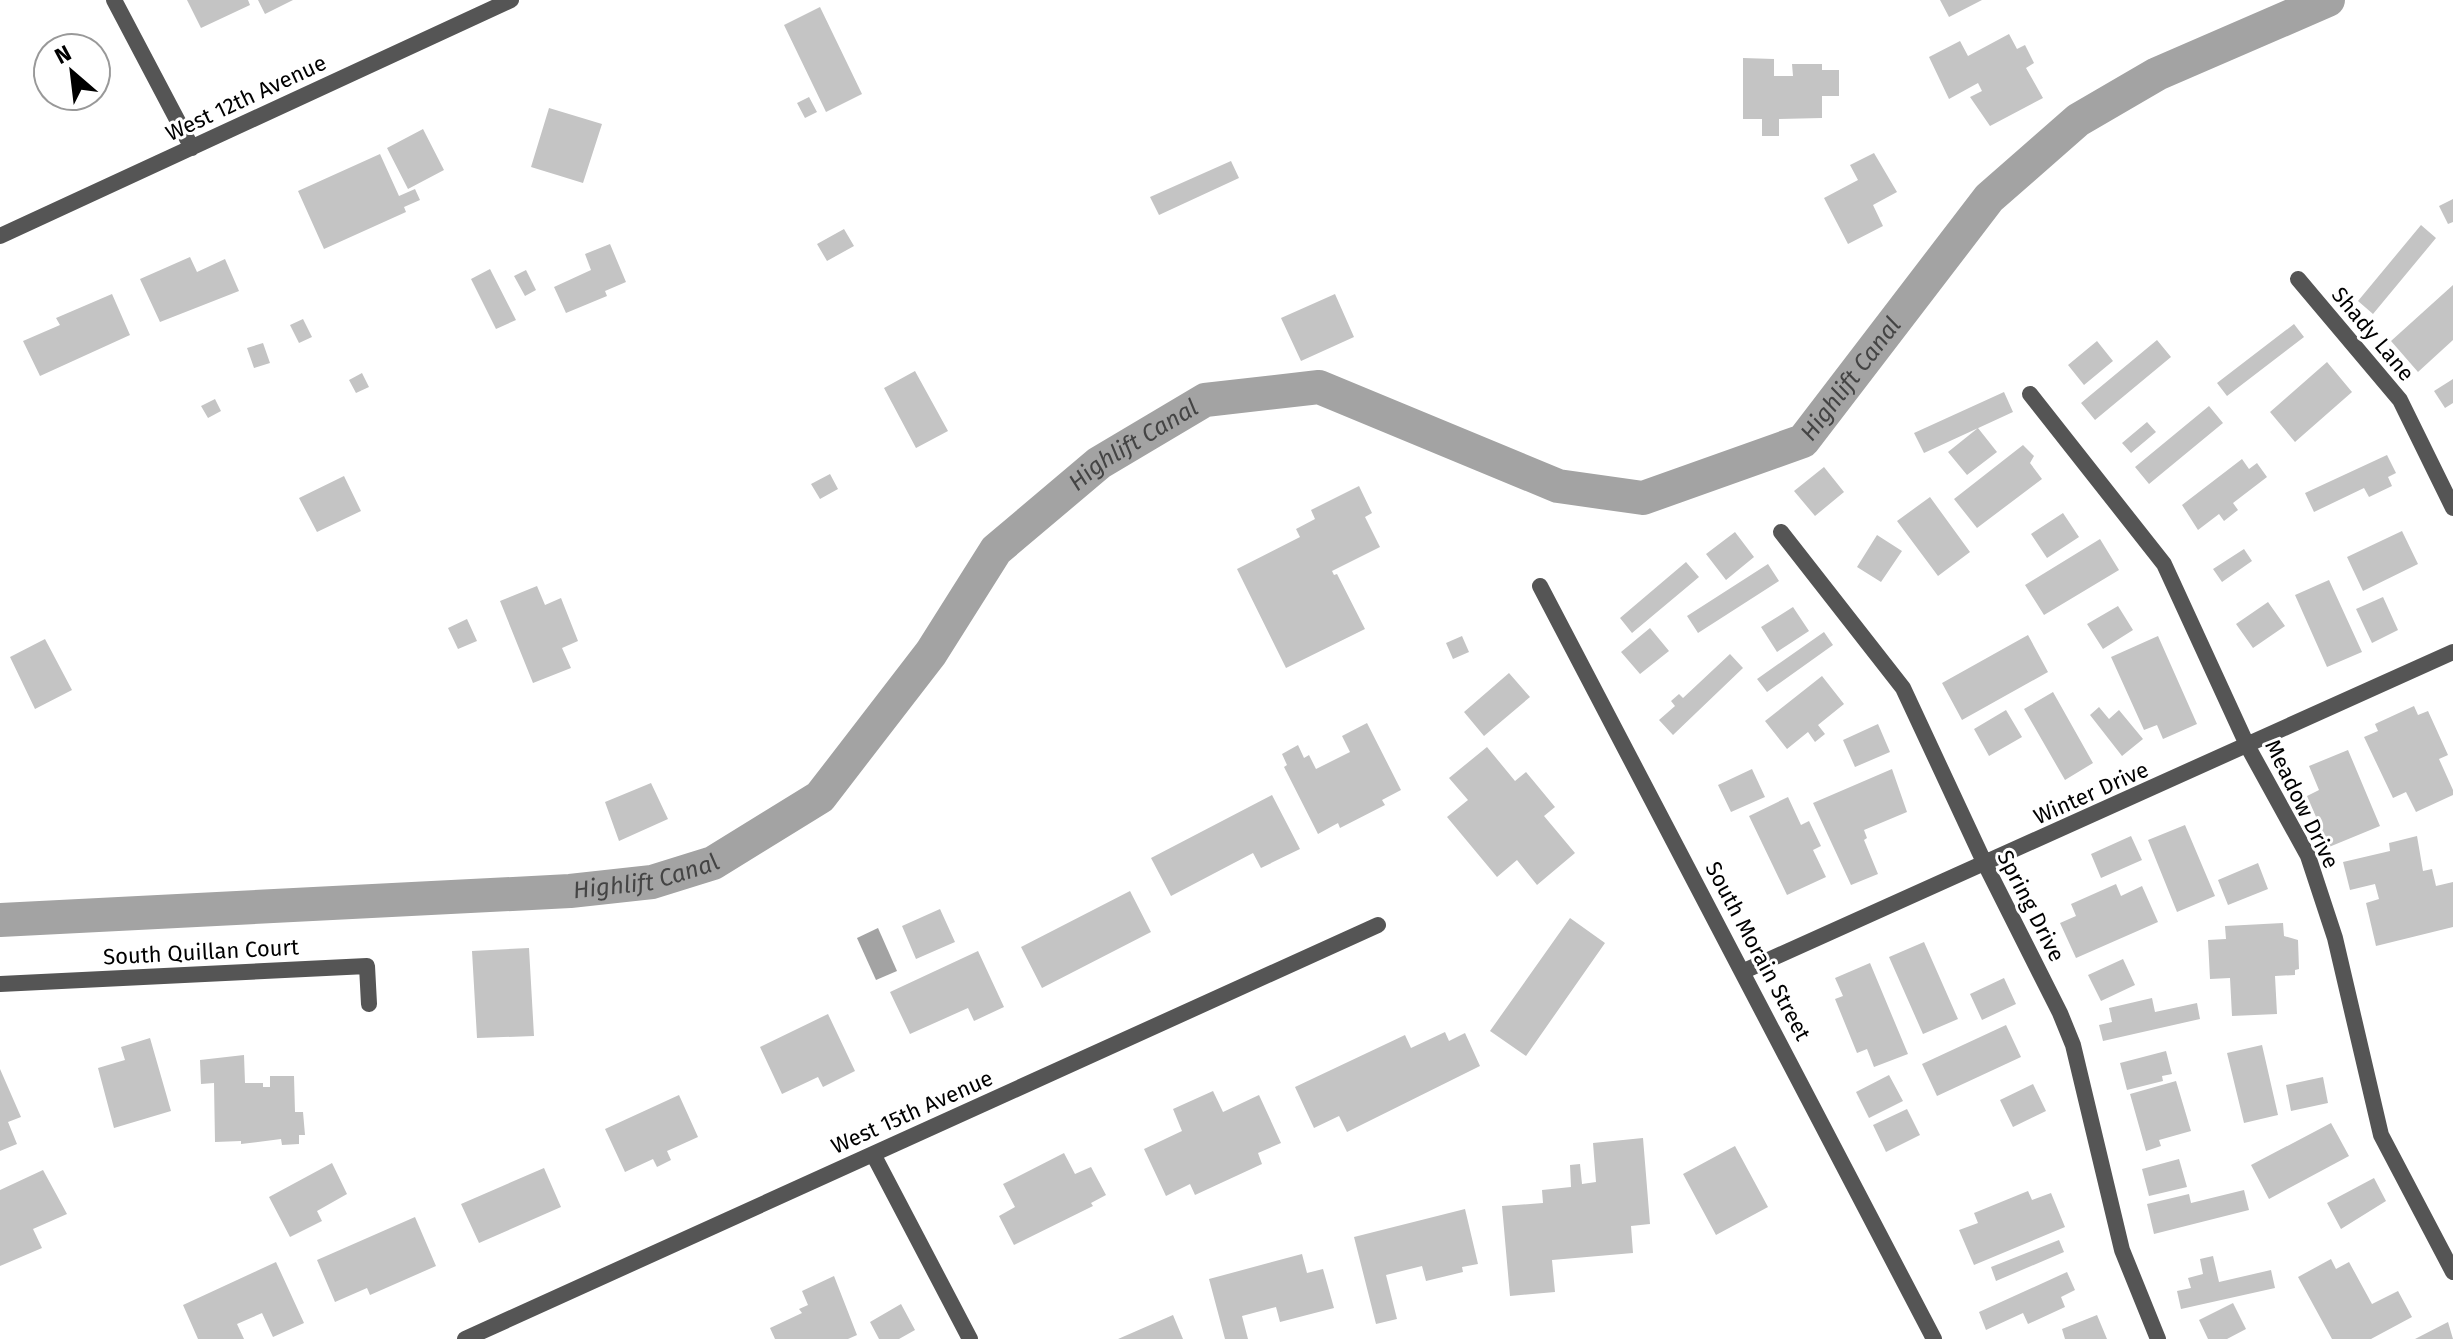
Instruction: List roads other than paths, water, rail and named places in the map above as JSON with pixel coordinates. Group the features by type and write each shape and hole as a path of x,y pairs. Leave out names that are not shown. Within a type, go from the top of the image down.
{"street":[{"path":"114,0 192,148"},
{"name":"West 12th Avenue","path":"0,236 511,0"},
{"name":"Shady Lane","path":"2298,279 2400,400 2453,508"},
{"name":"Meadow Drive","path":"2030,394 2164,564 2248,747 2308,856 2335,938 2381,1135 2453,1272"},
{"name":"Spring Drive","path":"1781,532 1903,688 2069,1034 2122,1250 2137,1294 2158,1339"},
{"name":"South Morain Street","path":"1540,586 1934,1339"},
{"name":"Winter Drive","path":"1744,971 2248,747 2453,652"},
{"name":"West 15th Avenue","path":"475,1337 1378,925"},
{"name":"South Quillan Court","path":"0,984 367,966 369,1004"},
{"path":"873,1154 970,1339"}],"waterway":[{"name":"Highlift Canal","path":"0,920 570,891 652,882 713,863 820,797 931,653 996,550 1099,463 1205,400 1319,387 1558,486 1643,498 1803,441 1989,198 2078,120 2157,74 2328,0"}]}
